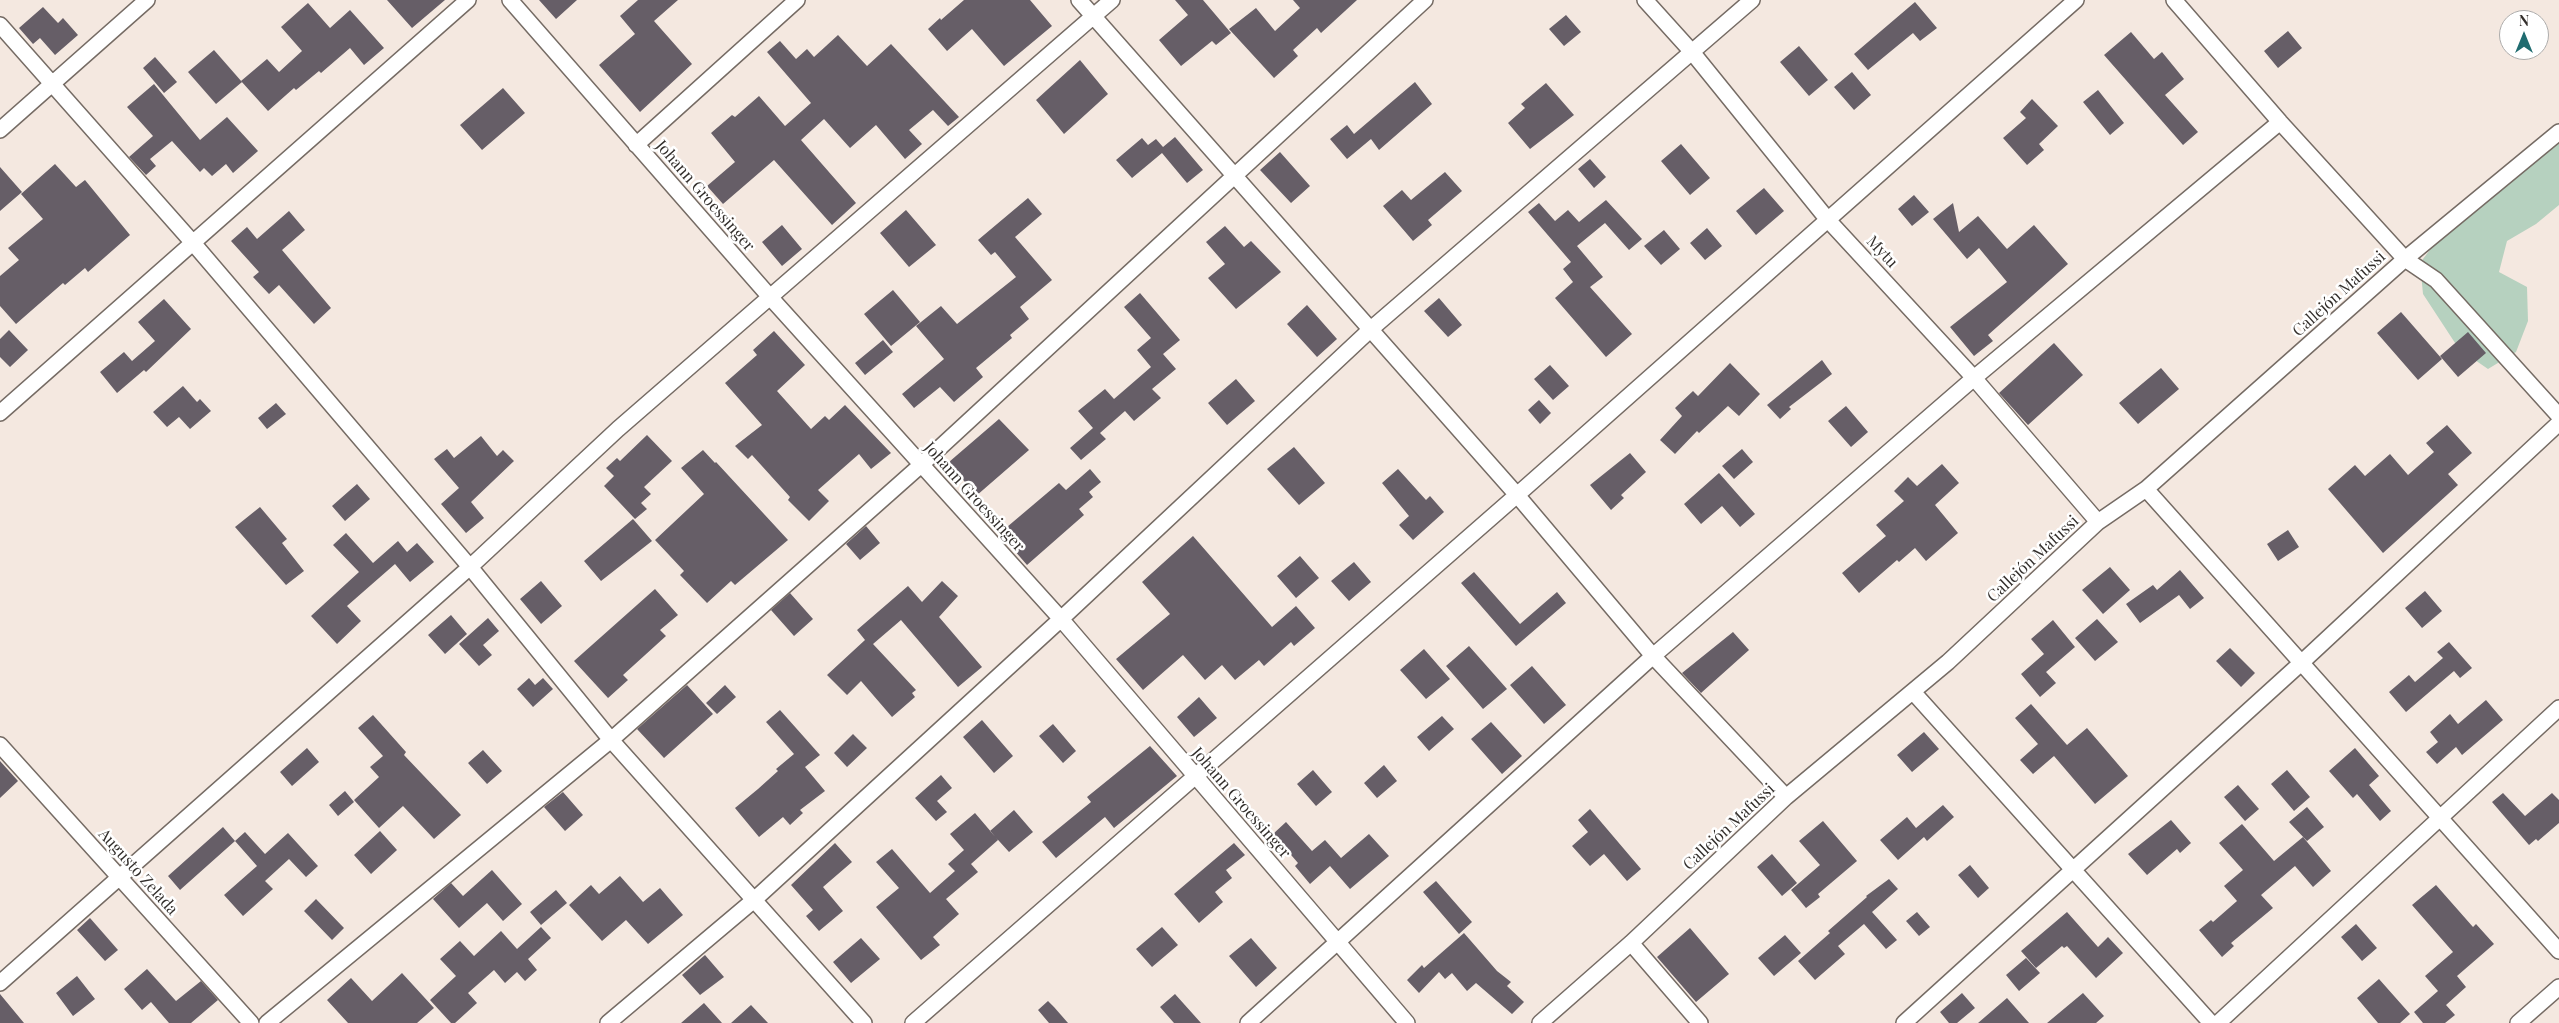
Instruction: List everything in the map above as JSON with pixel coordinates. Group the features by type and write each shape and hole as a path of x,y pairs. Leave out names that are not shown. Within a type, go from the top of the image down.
{"street":[{"path":"0,130 147,0"},
{"path":"0,413 194,244 468,0"},
{"name":"Johann Groessinger","path":"510,0 770,297 1061,619 1194,777 1407,1023"},
{"path":"636,144 797,0"},
{"path":"1079,0 1233,176 1372,329 1517,495 1653,656 1786,797"},
{"path":"0,983 470,567 618,429 1112,0"},
{"path":"267,1023 611,740 922,465 1425,0"},
{"name":"Mytu","path":"1645,0 1692,52 1828,220 1974,378 2098,522"},
{"path":"608,1023 754,900 1061,619 1372,329 1752,0"},
{"path":"913,1023 1517,495 2076,0"},
{"path":"2174,0 2280,122 2405,259 2436,280 2559,416"},
{"path":"0,26 194,244 470,567 611,740 864,1023"},
{"path":"1248,1023 1653,656 1974,378 2280,122"},
{"name":"Callejón Mafussi","path":"1540,1023 1632,943 1786,797 1914,693 2098,522 2146,489 2405,259 2559,132"},
{"path":"1904,1023 2300,664 2559,423"},
{"path":"2146,489 2300,664 2559,951"},
{"path":"1914,693 2211,1023"},
{"path":"2218,1023 2559,708"},
{"name":"Augusto Zelada","path":"0,745 251,1023"},
{"path":"1632,943 1700,1023"},
{"path":"2518,1023 2559,987"}],"green space":[{"path":"2559,140 2559,205 2536,224 2507,241 2499,272 2527,287 2528,321 2516,352 2488,369 2459,349 2423,294 2420,263 2460,210"}],"building":[{"path":"387,0 445,0 412,28"},
{"path":"539,0 577,0 556,19"},
{"path":"638,0 678,0 654,21 692,64 640,112 599,65 635,34 620,16"},
{"path":"964,0 1030,0 1052,26 1004,66 972,29 947,51 928,29"},
{"path":"1175,0 1203,0 1231,33 1216,45 1212,41 1181,66 1159,40 1188,15"},
{"path":"1293,0 1357,0 1321,33 1317,28 1293,50 1298,56 1274,78 1229,29 1256,8 1275,31 1300,8"},
{"path":"1915,2 1937,28 1920,41 1913,33 1868,70 1854,54"},
{"path":"308,3 330,28 350,10 384,48 364,65 350,48 321,73 319,71 296,90 294,88 268,111 241,81 267,59 279,72 302,51 281,27"},
{"path":"43,7 58,23 63,18 78,35 55,55 40,38 33,44 19,28"},
{"path":"1566,15 1581,32 1564,46 1549,29"},
{"path":"2288,31 2302,48 2278,68 2264,51"},
{"path":"2131,32 2154,59 2162,52 2184,79 2165,95 2198,132 2183,145 2104,55"},
{"path":"838,35 867,66 891,44 959,117 948,126 933,110 909,130 922,144 905,159 876,125 850,148 824,119 801,140 856,203 832,225 774,160 723,204 707,186 735,162 711,133 732,115 735,117 759,96 785,126 811,103 767,52 780,41 796,59 807,49 814,57"},
{"path":"1799,46 1828,80 1809,96 1780,62"},
{"path":"214,50 242,82 216,104 188,72"},
{"path":"155,57 177,82 164,93 143,68"},
{"path":"1080,60 1108,94 1064,134 1036,100"},
{"path":"1852,72 1871,95 1854,110 1834,87"},
{"path":"1415,82 1432,104 1379,150 1371,139 1347,159 1330,139 1347,125 1354,134"},
{"path":"1546,83 1574,115 1530,149 1508,123 1525,108 1521,104"},
{"path":"154,84 200,140 227,117 258,151 233,173 226,164 212,176 204,168 200,172 172,141 150,159 156,166 146,175 129,157 153,136 127,107"},
{"path":"503,88 525,113 482,150 460,125"},
{"path":"2098,90 2124,123 2110,135 2083,102"},
{"path":"2032,99 2058,126 2039,144 2044,150 2027,165 2003,138 2026,118 2020,112"},
{"path":"1175,137 1203,170 1187,183 1162,153 1132,178 1116,160 1142,138 1148,145 1156,139 1163,147"},
{"path":"1681,144 1710,178 1690,195 1661,161"},
{"path":"1280,152 1310,186 1291,203 1260,170"},
{"path":"1590,159 1606,177 1594,188 1578,169"},
{"path":"55,164 76,187 85,180 130,235 88,272 85,268 65,285 63,283 16,324 0,306 0,276 19,260 8,248 43,219 21,194"},
{"path":"0,167 22,192 0,211"},
{"path":"1445,172 1462,191 1428,220 1432,225 1413,241 1383,206 1402,190 1411,200"},
{"path":"1764,188 1784,211 1756,235 1736,211"},
{"path":"1914,195 1929,212 1912,226 1898,209"},
{"path":"1028,198 1042,214 1015,237 1052,280 1020,307 1029,319 1010,335 1012,338 976,368 983,377 954,402 940,387 914,408 902,394 944,359 916,326 941,306 957,324 1016,277 995,252 991,255 978,240"},
{"path":"1606,200 1642,239 1629,250 1605,223 1577,246 1603,277 1590,287 1632,334 1606,357 1555,298 1573,282 1563,269 1571,262 1528,212 1539,203 1555,221 1568,210 1579,222"},
{"path":"1953,203 1959,232 1978,216 2007,249 2034,225 2068,264 1988,335 1993,341 1974,356 1950,327 2007,282 1979,248 1967,259 1933,219"},
{"path":"906,210 936,245 909,267 880,233"},
{"path":"289,211 305,230 282,250 331,308 314,324 279,285 269,294 253,277 259,272 231,241 247,227 257,239"},
{"path":"782,225 802,249 782,266 762,242"},
{"path":"1225,226 1244,247 1251,241 1281,272 1236,309 1208,278 1225,264 1206,242"},
{"path":"1707,228 1722,246 1705,260 1690,243"},
{"path":"1664,230 1680,249 1661,265 1644,246"},
{"path":"893,290 920,322 891,346 864,314"},
{"path":"1140,293 1180,340 1163,354 1176,369 1152,389 1161,398 1134,421 1125,411 1100,433 1106,439 1081,460 1070,448 1093,428 1078,411 1105,389 1114,399 1151,367 1137,350 1151,338 1124,307"},
{"path":"1439,298 1462,325 1448,337 1424,311"},
{"path":"164,299 191,329 146,372 144,370 117,393 100,372 124,352 132,361 155,341 138,322"},
{"path":"1307,305 1337,339 1317,357 1287,324"},
{"path":"2401,312 2442,359 2418,380 2377,333"},
{"path":"9,330 28,350 10,367 0,357 0,339"},
{"path":"774,331 805,365 777,391 811,429 825,416 829,420 845,405 891,453 871,469 859,454 818,490 829,501 809,521 788,500 790,497 752,455 748,459 735,446 762,425 725,383 757,355 753,350"},
{"path":"2468,332 2486,353 2458,377 2440,356"},
{"path":"883,340 893,352 865,375 855,363"},
{"path":"2054,343 2083,375 2028,425 1999,393"},
{"path":"1822,360 1832,374 1789,407 1791,409 1780,419 1767,405"},
{"path":"1730,363 1760,394 1739,416 1728,406 1699,433 1697,431 1675,454 1660,440 1682,416 1675,408 1693,391 1698,396"},
{"path":"1550,365 1569,386 1553,400 1534,379"},
{"path":"2161,368 2179,389 2138,424 2119,403"},
{"path":"1236,379 1255,401 1227,425 1208,403"},
{"path":"183,386 197,402 200,399 211,411 190,429 179,417 167,427 153,412"},
{"path":"1539,400 1551,413 1540,424 1528,410"},
{"path":"276,403 286,414 267,429 258,418"},
{"path":"1846,406 1868,432 1851,447 1828,421"},
{"path":"999,419 1029,450 976,496 949,462"},
{"path":"2447,425 2472,453 2448,474 2458,485 2383,553 2328,489 2355,465 2365,476 2390,454 2408,475 2434,452 2426,443"},
{"path":"647,435 672,461 644,487 651,494 641,503 647,509 635,519 604,486 614,476 606,468 617,458 620,461"},
{"path":"481,436 497,456 503,450 514,461 471,502 484,518 466,533 441,504 459,488 434,459 447,449 454,458"},
{"path":"1294,447 1325,483 1299,505 1267,469"},
{"path":"1742,449 1753,462 1734,479 1722,466"},
{"path":"703,450 788,540 735,585 731,581 707,603 680,575 684,571 655,540 704,494 681,468"},
{"path":"1630,453 1646,472 1621,495 1624,498 1611,510 1590,485"},
{"path":"1942,464 1959,483 1935,505 1958,533 1926,561 1915,548 1899,562 1897,560 1859,593 1842,573 1886,536 1876,525 1904,501 1894,491 1908,477 1917,486"},
{"path":"1090,469 1101,482 1089,492 1093,497 1079,509 1084,515 1027,565 1014,550 1021,543 1007,527 1059,483 1066,490"},
{"path":"1398,469 1426,500 1430,496 1444,512 1413,540 1399,525 1409,516 1382,483"},
{"path":"1719,473 1755,514 1740,527 1722,506 1701,524 1684,504"},
{"path":"357,484 370,499 345,521 332,506"},
{"path":"260,507 287,539 282,543 304,571 286,585 235,527"},
{"path":"633,519 652,541 601,581 584,561"},
{"path":"866,526 880,543 860,560 846,544"},
{"path":"2288,530 2299,547 2278,561 2267,544"},
{"path":"346,533 373,563 398,541 407,552 417,543 434,562 410,582 395,564 347,606 361,621 337,644 311,616 359,572 333,545"},
{"path":"1193,536 1272,627 1296,606 1315,628 1294,646 1291,642 1264,666 1259,660 1235,680 1222,665 1205,680 1183,655 1143,690 1116,659 1170,614 1142,582"},
{"path":"1300,556 1319,578 1296,598 1277,576"},
{"path":"1354,562 1371,582 1349,601 1331,581"},
{"path":"2110,567 2130,590 2103,614 2082,590"},
{"path":"2180,570 2204,598 2190,609 2179,595 2140,623 2126,604 2153,585 2157,590"},
{"path":"1474,572 1520,624 1557,592 1566,603 1516,646 1461,583"},
{"path":"541,581 562,606 541,624 520,599"},
{"path":"942,581 958,596 939,617 982,667 958,687 901,620 873,644 916,690 912,693 915,697 892,717 861,681 847,695 827,675 865,640 857,630 908,586 922,602"},
{"path":"655,589 678,615 660,630 666,636 623,675 628,680 608,698 574,661"},
{"path":"2425,591 2442,611 2422,628 2405,608"},
{"path":"790,593 813,619 794,636 771,610"},
{"path":"451,615 467,634 445,654 428,635"},
{"path":"488,618 499,631 483,645 492,655 479,666 459,644"},
{"path":"2097,619 2118,642 2095,661 2075,638"},
{"path":"2053,620 2075,647 2046,672 2056,683 2040,697 2021,674 2044,654 2031,639"},
{"path":"1733,632 1749,650 1701,693 1682,673"},
{"path":"2449,642 2472,668 2460,678 2454,671 2406,712 2389,692 2409,675 2415,682 2443,658 2437,652"},
{"path":"1469,646 1507,689 1483,709 1446,666"},
{"path":"2230,648 2255,673 2241,687 2216,661"},
{"path":"1424,649 1450,679 1426,699 1400,670"},
{"path":"1532,666 1566,705 1544,724 1510,685"},
{"path":"529,678 535,685 543,678 553,689 533,707 517,689"},
{"path":"687,685 713,714 664,758 637,729"},
{"path":"725,685 736,697 717,714 706,703"},
{"path":"1199,697 1217,718 1194,737 1177,717"},
{"path":"2486,700 2503,720 2462,755 2456,747 2437,764 2426,752 2438,742 2430,732 2450,714 2458,724"},
{"path":"2031,704 2067,745 2087,728 2128,776 2095,804 2054,756 2033,774 2020,760 2038,744 2015,718"},
{"path":"780,710 820,755 805,767 825,791 800,810 803,813 790,825 783,817 759,837 735,808 778,771 776,769 794,754 766,722"},
{"path":"373,715 406,752 404,755 461,815 434,839 403,806 379,828 354,800 379,777 370,767 383,756 358,728"},
{"path":"1442,716 1454,729 1429,751 1417,737"},
{"path":"982,720 1013,756 994,773 963,737"},
{"path":"1491,722 1522,756 1502,774 1471,739"},
{"path":"1053,724 1076,751 1063,763 1039,736"},
{"path":"1924,732 1939,749 1912,772 1897,755"},
{"path":"853,734 867,748 847,767 834,753"},
{"path":"1150,746 1177,776 1114,828 1105,817 1056,858 1042,842 1091,802 1087,797"},
{"path":"307,748 319,762 292,786 280,772"},
{"path":"2355,748 2379,776 2369,785 2391,811 2380,821 2357,794 2353,798 2329,771"},
{"path":"483,750 502,771 487,784 468,763"},
{"path":"0,761 18,781 0,798"},
{"path":"1384,765 1397,781 1377,798 1364,783"},
{"path":"1313,770 1332,792 1316,806 1297,784"},
{"path":"2287,770 2310,797 2294,811 2271,784"},
{"path":"941,775 952,788 937,801 947,812 936,821 915,798"},
{"path":"2238,785 2259,809 2245,821 2224,797"},
{"path":"345,791 354,802 338,816 329,805"},
{"path":"563,792 583,815 565,831 544,807"},
{"path":"2503,793 2525,816 2552,793 2559,800 2559,823 2538,841 2536,839 2529,845 2492,802"},
{"path":"1943,805 1954,817 1927,841 1924,837 1898,860 1880,840 1907,817 1916,828"},
{"path":"2307,807 2324,827 2307,841 2289,822"},
{"path":"1590,809 1641,869 1627,881 1604,854 1590,866 1572,846 1588,832 1578,820"},
{"path":"1014,810 1033,832 1009,852 990,831"},
{"path":"975,813 998,840 971,864 978,872 946,899 959,914 933,937 940,945 921,960 876,907 899,888 876,862 892,849 930,893 955,871 948,864 964,850 950,834"},
{"path":"2171,820 2191,843 2180,853 2177,849 2147,875 2128,854"},
{"path":"1823,821 1857,861 1818,894 1820,897 1806,908 1791,890 1820,865 1799,841"},
{"path":"1286,822 1312,851 1325,840 1341,858 1369,834 1389,856 1350,889 1330,866 1310,884 1295,866 1298,863 1273,834"},
{"path":"2242,824 2274,861 2303,837 2331,871 2313,887 2295,866 2261,895 2273,908 2231,943 2234,946 2222,957 2199,930 2211,920 2213,922 2237,901 2224,886 2243,870 2219,843"},
{"path":"223,827 235,841 180,890 168,876"},
{"path":"380,831 397,850 371,874 354,855"},
{"path":"245,832 265,854 288,833 318,866 306,877 289,859 265,881 273,889 243,916 224,895 257,866 235,841"},
{"path":"835,843 852,862 823,887 843,911 819,931 806,916 813,910 791,885"},
{"path":"1234,843 1245,855 1226,870 1232,878 1215,892 1223,902 1199,923 1174,894"},
{"path":"1772,854 1797,883 1782,896 1757,867"},
{"path":"1970,865 1989,888 1978,898 1958,875"},
{"path":"492,870 522,904 503,921 487,903 459,928 433,899 451,883 463,896"},
{"path":"620,876 643,902 660,888 683,915 648,944 626,920 602,941 569,905 591,885 599,894"},
{"path":"1889,879 1898,889 1872,912 1897,940 1886,949 1864,924 1838,946 1845,954 1815,980 1798,961 1830,933 1828,931 1866,896"},
{"path":"1436,881 1472,922 1459,934 1423,892"},
{"path":"2436,885 2473,927 2476,924 2494,944 2457,976 2466,987 2446,1005 2455,1015 2445,1023 2423,1023 2414,1012 2438,991 2425,976 2453,952 2412,905"},
{"path":"556,890 567,903 541,925 530,912"},
{"path":"316,899 344,928 332,940 304,911"},
{"path":"1917,912 1930,927 1919,936 1906,921"},
{"path":"2067,912 2098,947 2108,937 2123,953 2096,978 2067,946 2064,948 2062,946 2036,968 2021,951"},
{"path":"90,918 118,950 105,961 77,930"},
{"path":"2356,924 2377,948 2362,961 2341,937"},
{"path":"541,927 551,938 528,959 537,970 525,981 517,972 505,983 494,970 468,993 477,1003 455,1023 451,1023 430,1000 456,976 440,959 460,941 474,956 501,931 517,949"},
{"path":"1162,927 1178,945 1152,967 1136,949"},
{"path":"1690,928 1729,974 1696,1002 1657,957"},
{"path":"1464,933 1497,971 1511,982 1507,986 1524,1002 1512,1014 1476,983 1467,991 1452,973 1445,979 1439,972 1419,993 1407,980 1422,965 1424,968"},
{"path":"1785,935 1801,953 1774,976 1758,958"},
{"path":"861,938 880,959 851,983 833,962"},
{"path":"1251,938 1277,968 1256,987 1229,956"},
{"path":"705,955 724,977 700,995 682,975"},
{"path":"2026,958 2040,973 2019,991 2006,975"},
{"path":"147,969 176,1001 201,981 218,1000 191,1023 169,1023 151,1002 142,1010 124,989"},
{"path":"402,973 434,1008 417,1023 348,1023 327,1000 351,978 372,1001"},
{"path":"77,976 95,999 73,1016 56,993"},
{"path":"2379,979 2410,1014 2400,1023 2378,1023 2357,998"},
{"path":"1962,993 1975,1008 1957,1023 1949,1023 1940,1012"},
{"path":"2083,993 2104,1016 2096,1023 2047,1023"},
{"path":"0,994 24,1023 0,1023"},
{"path":"1175,994 1201,1023 1174,1023 1160,1007"},
{"path":"2007,998 2029,1023 1978,1023"},
{"path":"1048,1001 1068,1023 1049,1023 1038,1010"},
{"path":"704,1003 722,1023 681,1023"},
{"path":"751,1005 768,1023 731,1023"}]}
